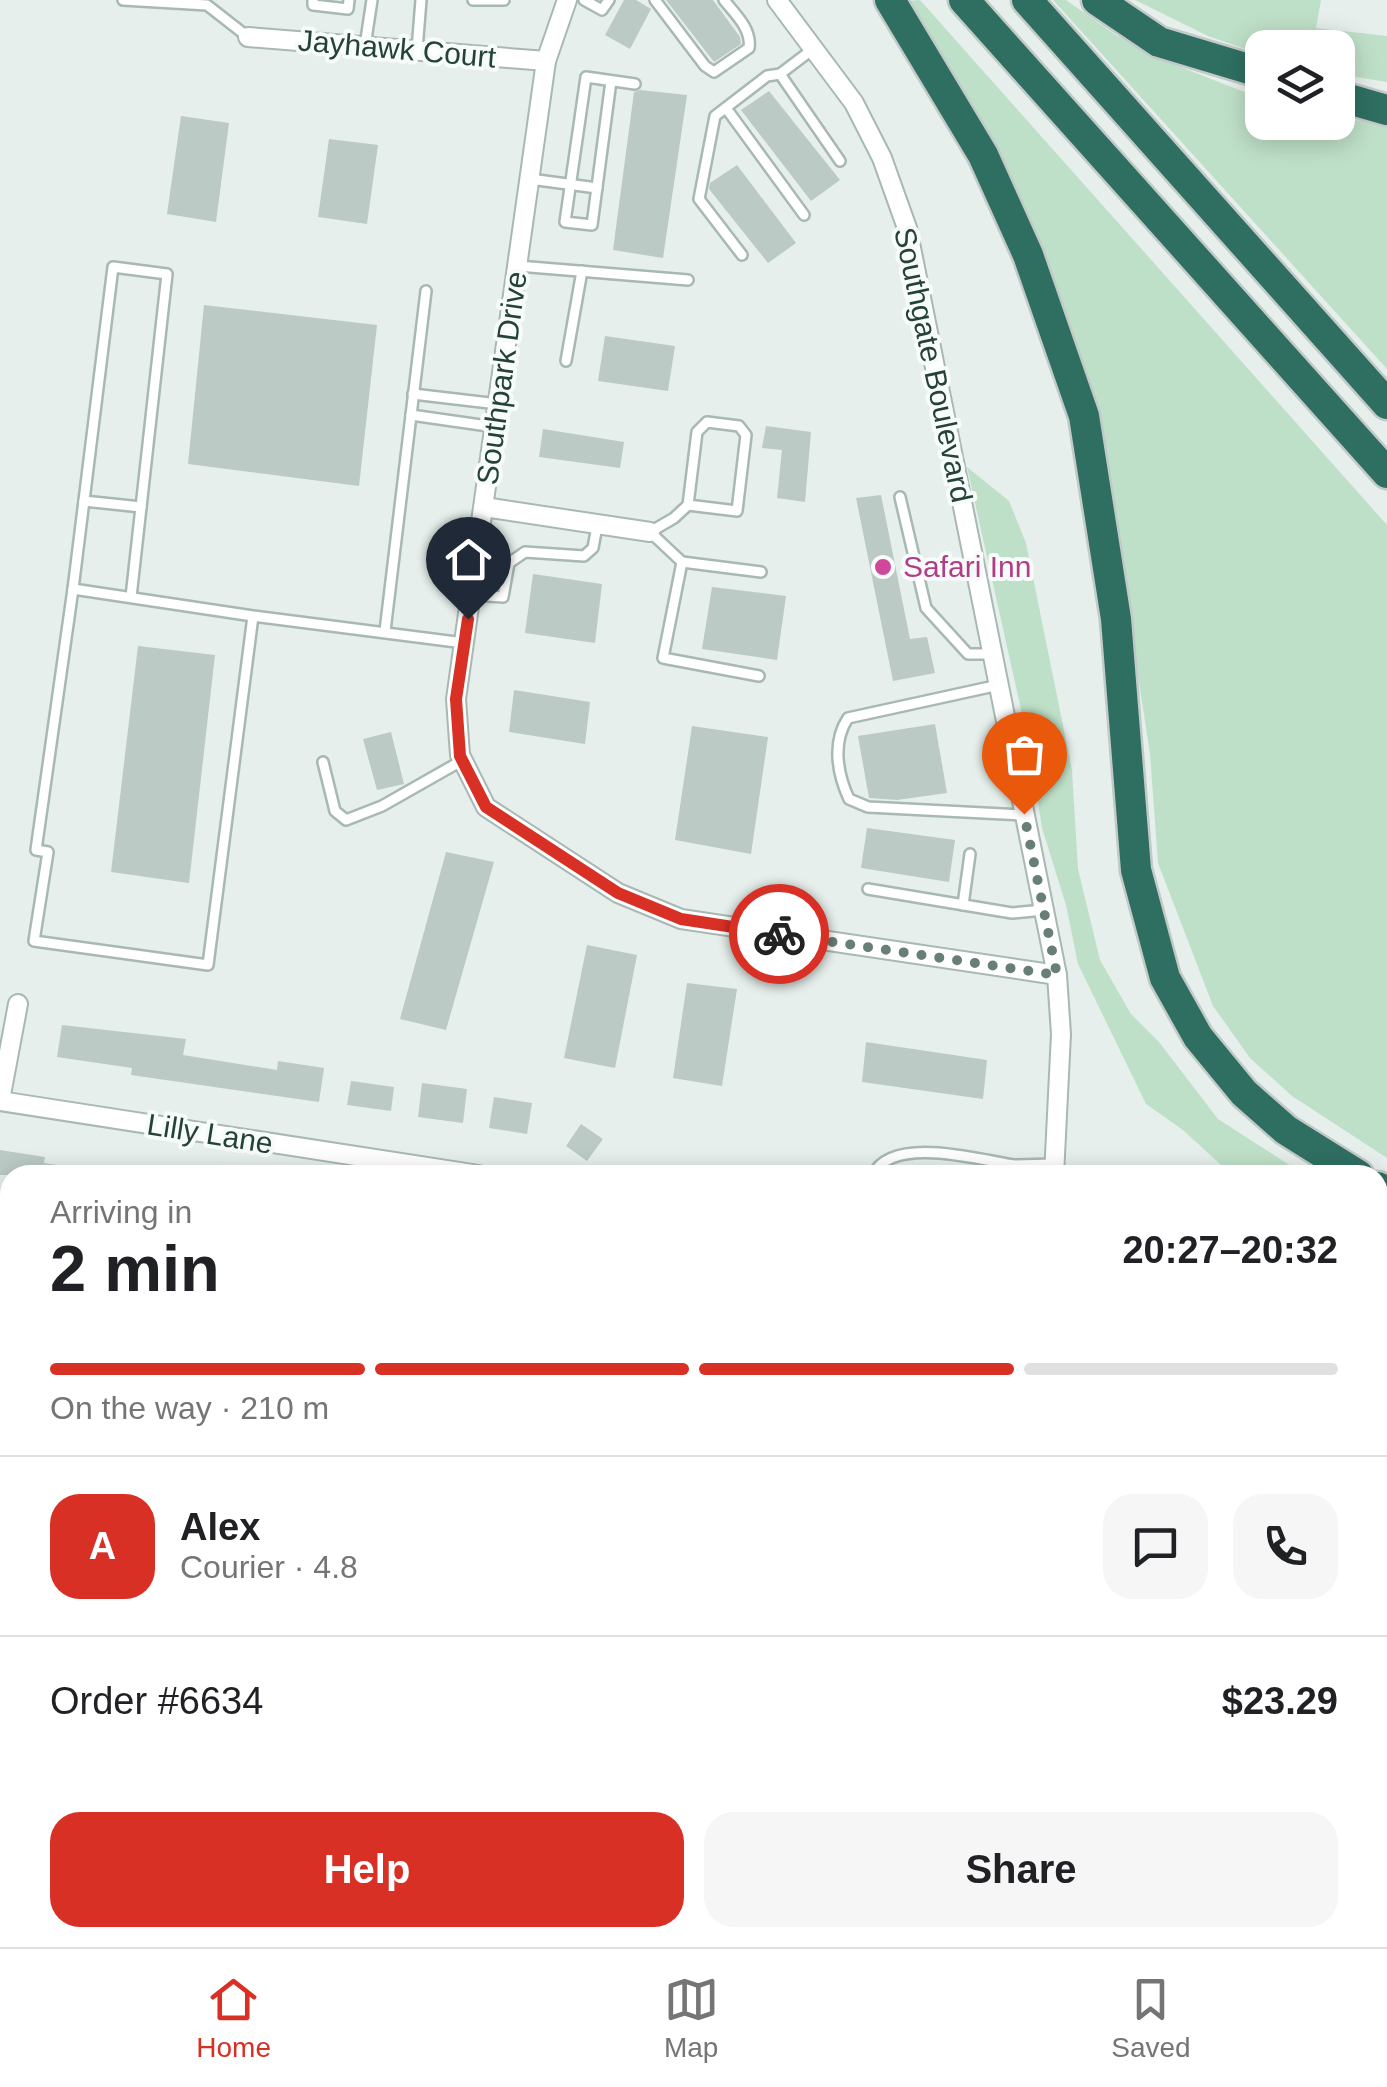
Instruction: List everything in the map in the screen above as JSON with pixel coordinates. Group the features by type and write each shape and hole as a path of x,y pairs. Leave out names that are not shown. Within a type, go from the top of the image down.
{"highway":[{"path":"890,0 982,155 1028,255 1084,416 1116,619 1136,870 1166,978 1198,1037 1244,1093 1286,1130 1342,1165"},
{"path":"964,0 1387,473"},
{"path":"1027,0 1387,404"},
{"path":"1097,0 1160,42 1245,69"},
{"path":"1355,101 1387,110"}],"street":[{"name":"Southpark Drive","path":"567,0 546,61 456,699 463,760 486,807 618,893 681,919 1057,975"},
{"name":"Southgate Boulevard","path":"777,0 854,103 882,158 907,228 1057,975 1061,1034 1054,1165"},
{"name":"Jayhawk Court","path":"248,36 546,61"},
{"path":"484,507 650,532"},
{"path":"0,1101 18,1004"},
{"name":"Lilly Lane","path":"0,1101 414,1165"}],"lane":[{"path":"123,0 206,5 248,36"},
{"path":"313,0 312,5 348,8 350,0"},
{"path":"366,46 372,0"},
{"path":"417,50 421,0"},
{"path":"473,0 504,0"},
{"path":"584,0 602,10 609,0"},
{"path":"655,0 704,66 714,72 749,48 748,32 724,0"},
{"path":"742,255 699,199 715,116 767,76 780,74 813,49"},
{"path":"780,74 840,160"},
{"path":"611,81 592,225 565,222 586,78 611,81 634,84"},
{"path":"726,108 804,215"},
{"path":"530,179 597,188"},
{"path":"518,266 688,280"},
{"path":"130,597 167,274 113,267 36,850 48,852 34,941 208,964 253,616"},
{"path":"566,362 582,271"},
{"path":"384,631 426,291"},
{"path":"414,394 498,404"},
{"path":"411,415 495,427"},
{"path":"688,504 737,512 746,436 739,426 707,422 698,432 688,504 650,532 682,562 761,572"},
{"path":"900,497 926,608 968,654 992,654"},
{"path":"84,501 141,507"},
{"path":"471,595 503,598 509,562 525,552 584,556 593,548 597,524"},
{"path":"682,562 663,658 758,676"},
{"path":"73,589 464,643"},
{"path":"999,685 848,718 839,732 842,783 849,799 868,807 1024,814"},
{"path":"323,762 335,811 346,820 382,806 463,760"},
{"path":"964,904 970,854"},
{"path":"868,889 1012,912 1044,910"},
{"path":"880,1165 884,1159 906,1153 950,1154 991,1165"}],"green space":[{"path":"920,0 1387,525 1387,1158 1292,1096 1250,1058 1213,1006 1158,863 1150,754 1117,540 977,119 908,1"},
{"path":"1053,0 1066,0 1116,35 1168,62 1245,92 1245,140 1355,140 1355,120 1387,124 1387,369"},
{"path":"1135,0 1321,0 1316,28 1334,30 1245,30 1245,49 1208,36"},
{"path":"1355,32 1387,36 1387,82 1355,77"},
{"path":"967,467 1009,501 1026,543 1072,770 1078,869 1100,960 1131,1014 1159,1042 1218,1119 1289,1165 1221,1165 1183,1130 1146,1104 1078,964 1066,905 1042,828 1030,750"}],"building":[{"path":"624,0 636,0 651,9 630,49 605,35"},
{"path":"666,0 713,0 741,44 714,62"},
{"path":"769,91 840,180 811,201 741,110"},
{"path":"634,92 687,95 663,258 613,250"},
{"path":"181,116 229,123 216,222 167,214"},
{"path":"329,139 378,145 367,224 318,217"},
{"path":"737,165 796,243 768,263 709,189 710,183"},
{"path":"204,305 377,325 359,486 188,464"},
{"path":"605,336 675,346 668,391 598,381"},
{"path":"766,426 811,432 805,502 777,498 782,450 762,448"},
{"path":"543,429 624,442 620,468 539,457"},
{"name":"Safari Inn","path":"881,495 910,639 927,637 935,673 893,681 856,498"},
{"path":"533,574 602,584 595,643 525,633"},
{"path":"712,587 786,596 777,660 702,649"},
{"path":"138,646 215,655 189,883 111,872"},
{"path":"514,690 590,702 585,744 509,732"},
{"path":"935,724 947,793 897,800 869,798 858,736"},
{"path":"692,726 768,737 751,854 675,840"},
{"path":"391,732 404,784 377,790 363,739"},
{"path":"867,828 955,840 949,882 861,868"},
{"path":"446,852 494,862 446,1030 400,1019"},
{"path":"587,945 637,955 615,1068 564,1058"},
{"path":"687,983 737,989 722,1086 673,1078"},
{"path":"62,1025 186,1039 183,1055 277,1070 278,1061 324,1068 319,1102 131,1075 132,1068 57,1057"},
{"path":"866,1042 987,1060 983,1099 862,1082"},
{"path":"351,1081 394,1087 391,1111 347,1105"},
{"path":"422,1083 467,1089 463,1123 418,1117"},
{"path":"494,1097 532,1103 527,1134 489,1128"},
{"path":"581,1124 603,1139 587,1161 566,1146"},
{"path":"0,1150 45,1157 44,1163 57,1165 0,1165"}],"way so far":[{"path":"779,934 1057,975 1024,814"}],"place":[{"name":"Safari Inn","path":"883,567"}],"route":[{"path":"468,619 456,699 460,756 486,807 618,893 681,919 779,934"}]}
